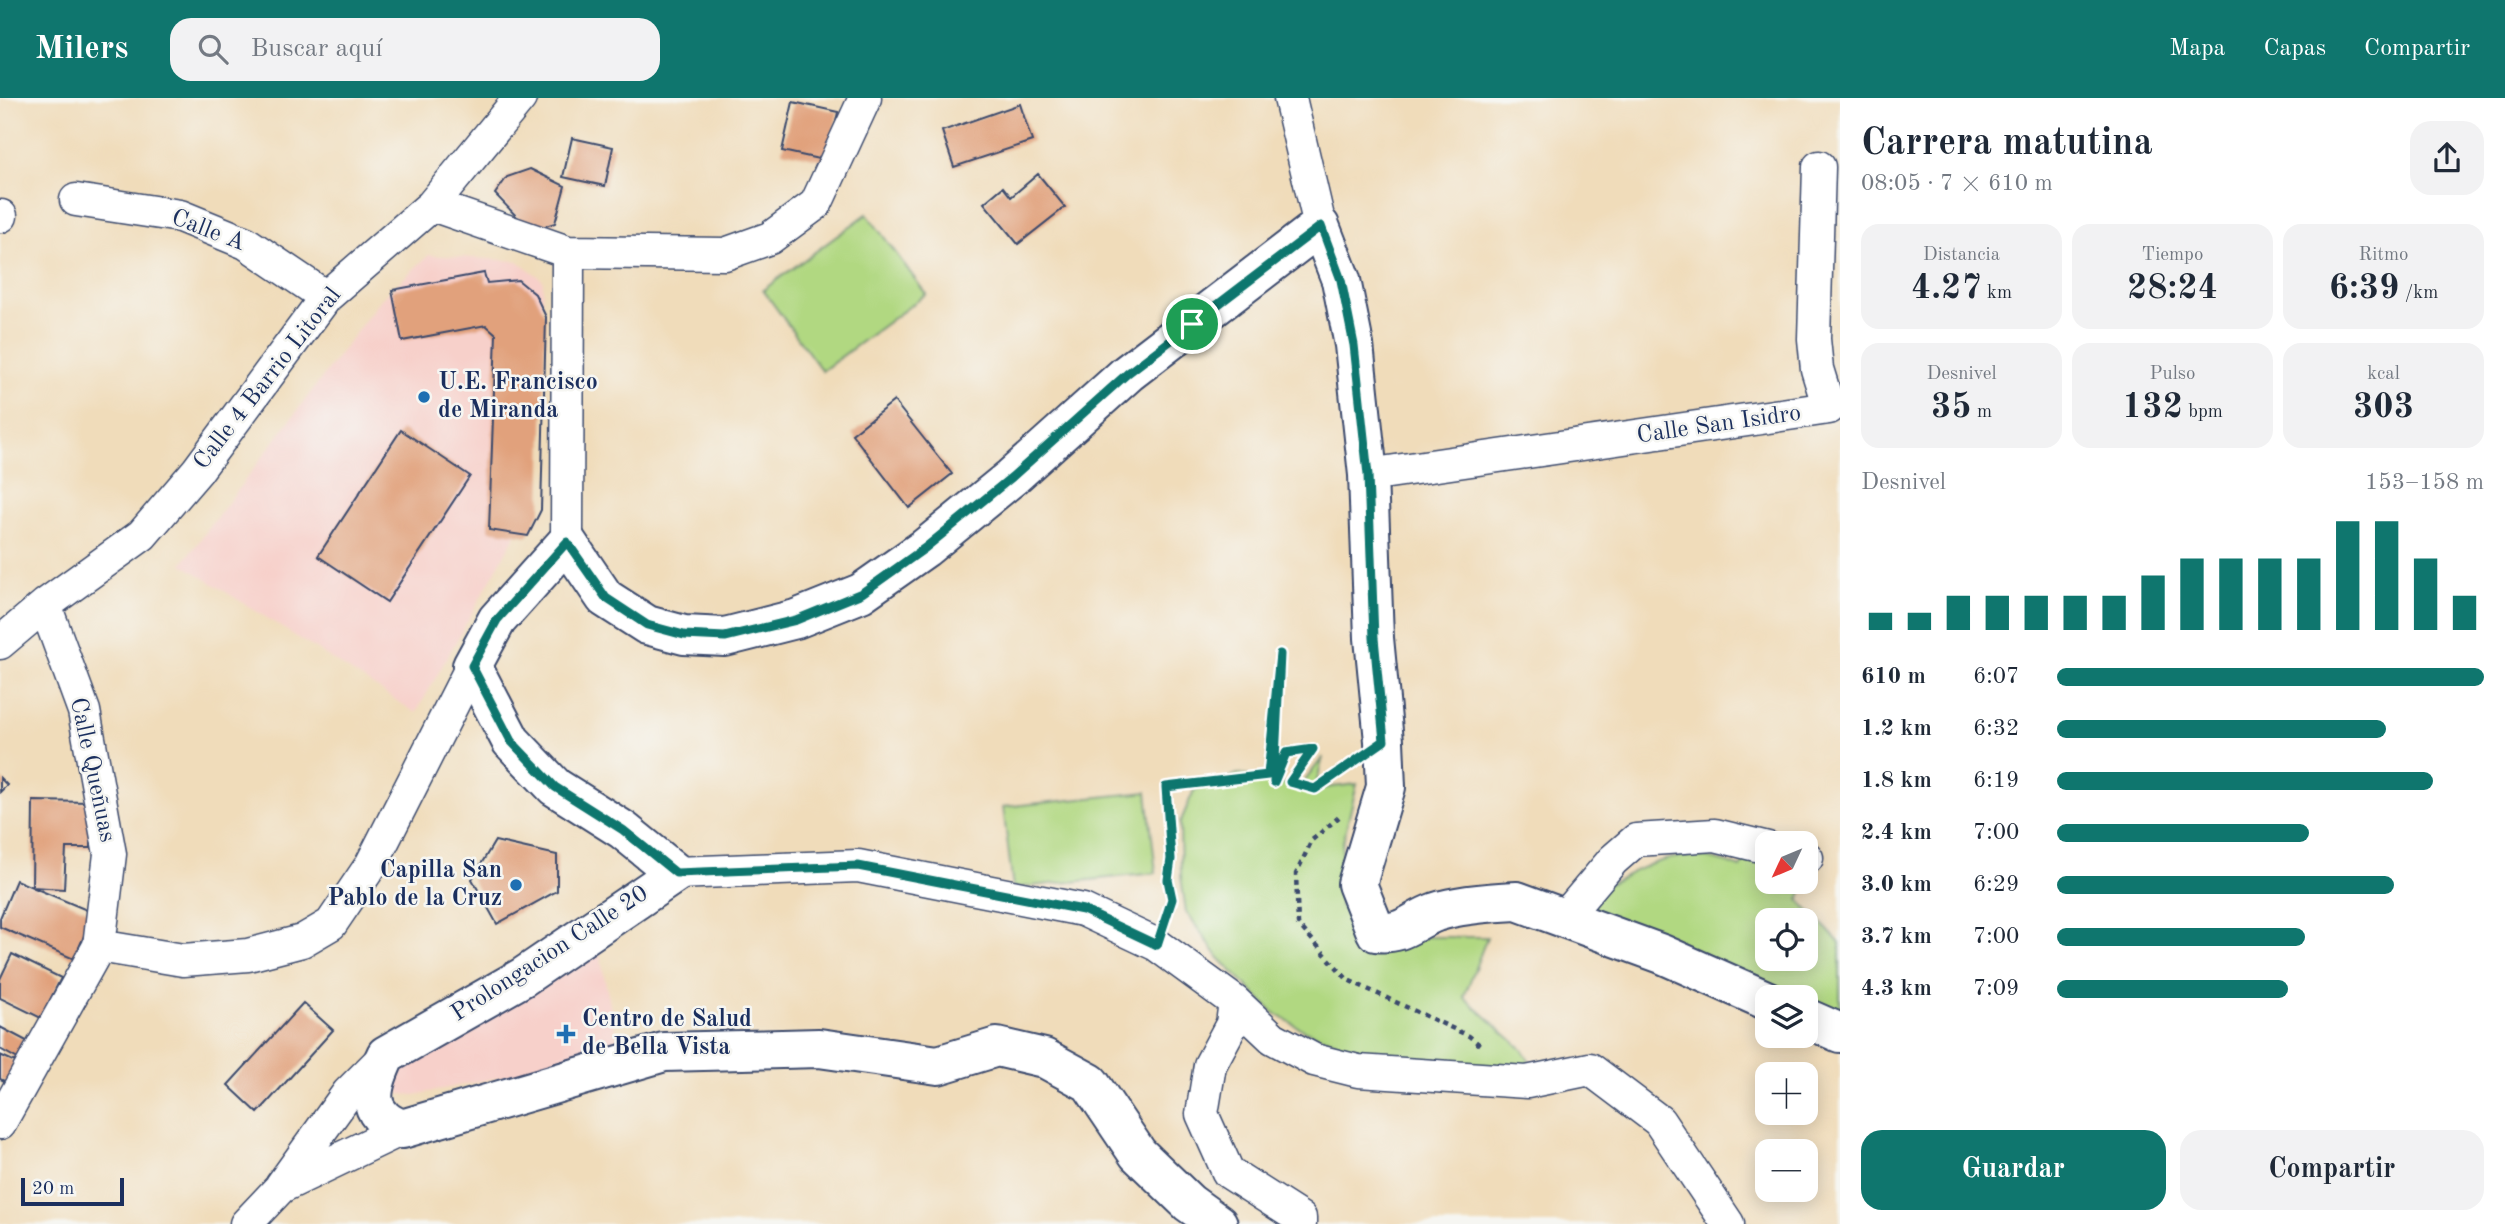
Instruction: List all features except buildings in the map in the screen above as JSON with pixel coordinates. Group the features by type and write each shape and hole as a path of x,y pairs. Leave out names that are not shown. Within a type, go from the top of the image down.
{"street":[{"name":"Calle 4 Barrio Litoral","path":"0,643 45,605 142,535 197,471 326,297 432,205 520,98"},
{"path":"432,205 569,252 725,254 770,238 816,204 865,98"},
{"path":"1290,98 1321,226 1341,280 1354,345 1368,475 1374,638 1386,787 1357,884 1376,932 1395,934 1437,912 1492,902 1517,901 1662,954 1755,995"},
{"name":"Calle San Isidro","path":"1368,475 1829,408 1817,369 1814,339 1819,167"},
{"name":"Calle A","path":"76,200 180,216 246,243 326,297"},
{"path":"569,252 567,542 606,598 647,625 684,635 725,637 796,620 862,593 925,548 993,492 1128,373 1321,226"},
{"path":"99,946 183,960 247,955 302,941 331,924 371,865 497,620 567,542"},
{"name":"Calle Queñuas","path":"0,1123 99,946 110,854 84,711 45,605"},
{"path":"472,666 511,741 555,787 623,830 676,873"},
{"path":"1564,918 1613,860 1636,840 1715,835 1755,845"},
{"name":"Prolongacion Calle 20","path":"281,1187 348,1093 386,1055 523,977 676,873 858,866 1083,910 1157,945 1235,1002 1273,1038 1314,1060 1358,1071 1527,1082 1590,1069 1659,1121 1728,1224"},
{"path":"1235,1002 1232,1024 1210,1065 1202,1114 1228,1172 1300,1218 1300,1224"},
{"path":"1818,1023 1840,1033"},
{"path":"246,1224 281,1187 402,1129 664,1052 819,1048 938,1065 996,1047 1044,1058 1090,1083 1138,1154 1189,1203 1218,1224"},
{"path":"386,1055 377,1074 373,1097 375,1111 386,1123 402,1129"}],"path":[{"path":"1157,945 1172,899 1168,880 1171,859 1166,787 1268,775 1280,654 1274,782 1286,753 1313,749 1290,782 1315,789 1384,741"}],"shaded area":[{"name":"U.E. Francisco de Miranda","path":"429,255 518,261 543,280 538,495 416,713 182,564 381,299"},
{"path":"599,950 618,1045 515,1074 415,1095 399,1094 396,1068"}],"green space":[{"path":"867,214 926,294 822,371 763,290"},
{"path":"1323,757 1315,789 1357,784 1342,846 1340,906 1376,932 1420,937 1487,937 1464,997 1522,1049 1538,1075 1436,1064 1359,1050 1305,1031 1273,1012 1219,958 1186,912 1181,877 1180,823 1194,790 1238,774 1300,787"},
{"path":"1147,792 1156,873 1013,888 1003,807"},
{"path":"1749,854 1755,856 1755,894 1801,894 1799,900 1807,908 1755,908 1755,971 1818,971 1818,920 1840,943 1840,1018 1818,1009 1818,985 1757,985 1592,918 1595,891 1632,872 1682,857 1719,860 1740,868"}],"place":[{"name":"U.E. Francisco de Miranda","path":"424,397"},
{"name":"Capilla San Pablo de la Cruz","path":"516,885"},
{"name":"Centro de Salud de Bella Vista","path":"566,1034"}],"route":[{"path":"1321,226 1341,280 1354,345 1368,475 1374,638 1384,741 1315,789 1290,782 1313,749 1286,753 1274,782 1280,654 1268,775 1166,787 1171,859 1168,880 1172,899 1157,945 1121,925 1083,910 858,866 676,873 623,830 555,787 511,741 472,666 497,620 567,542 606,598 647,625 684,635 725,637 796,620 862,593 925,548 1012,477 1128,373 1192,324 1321,226"}]}
